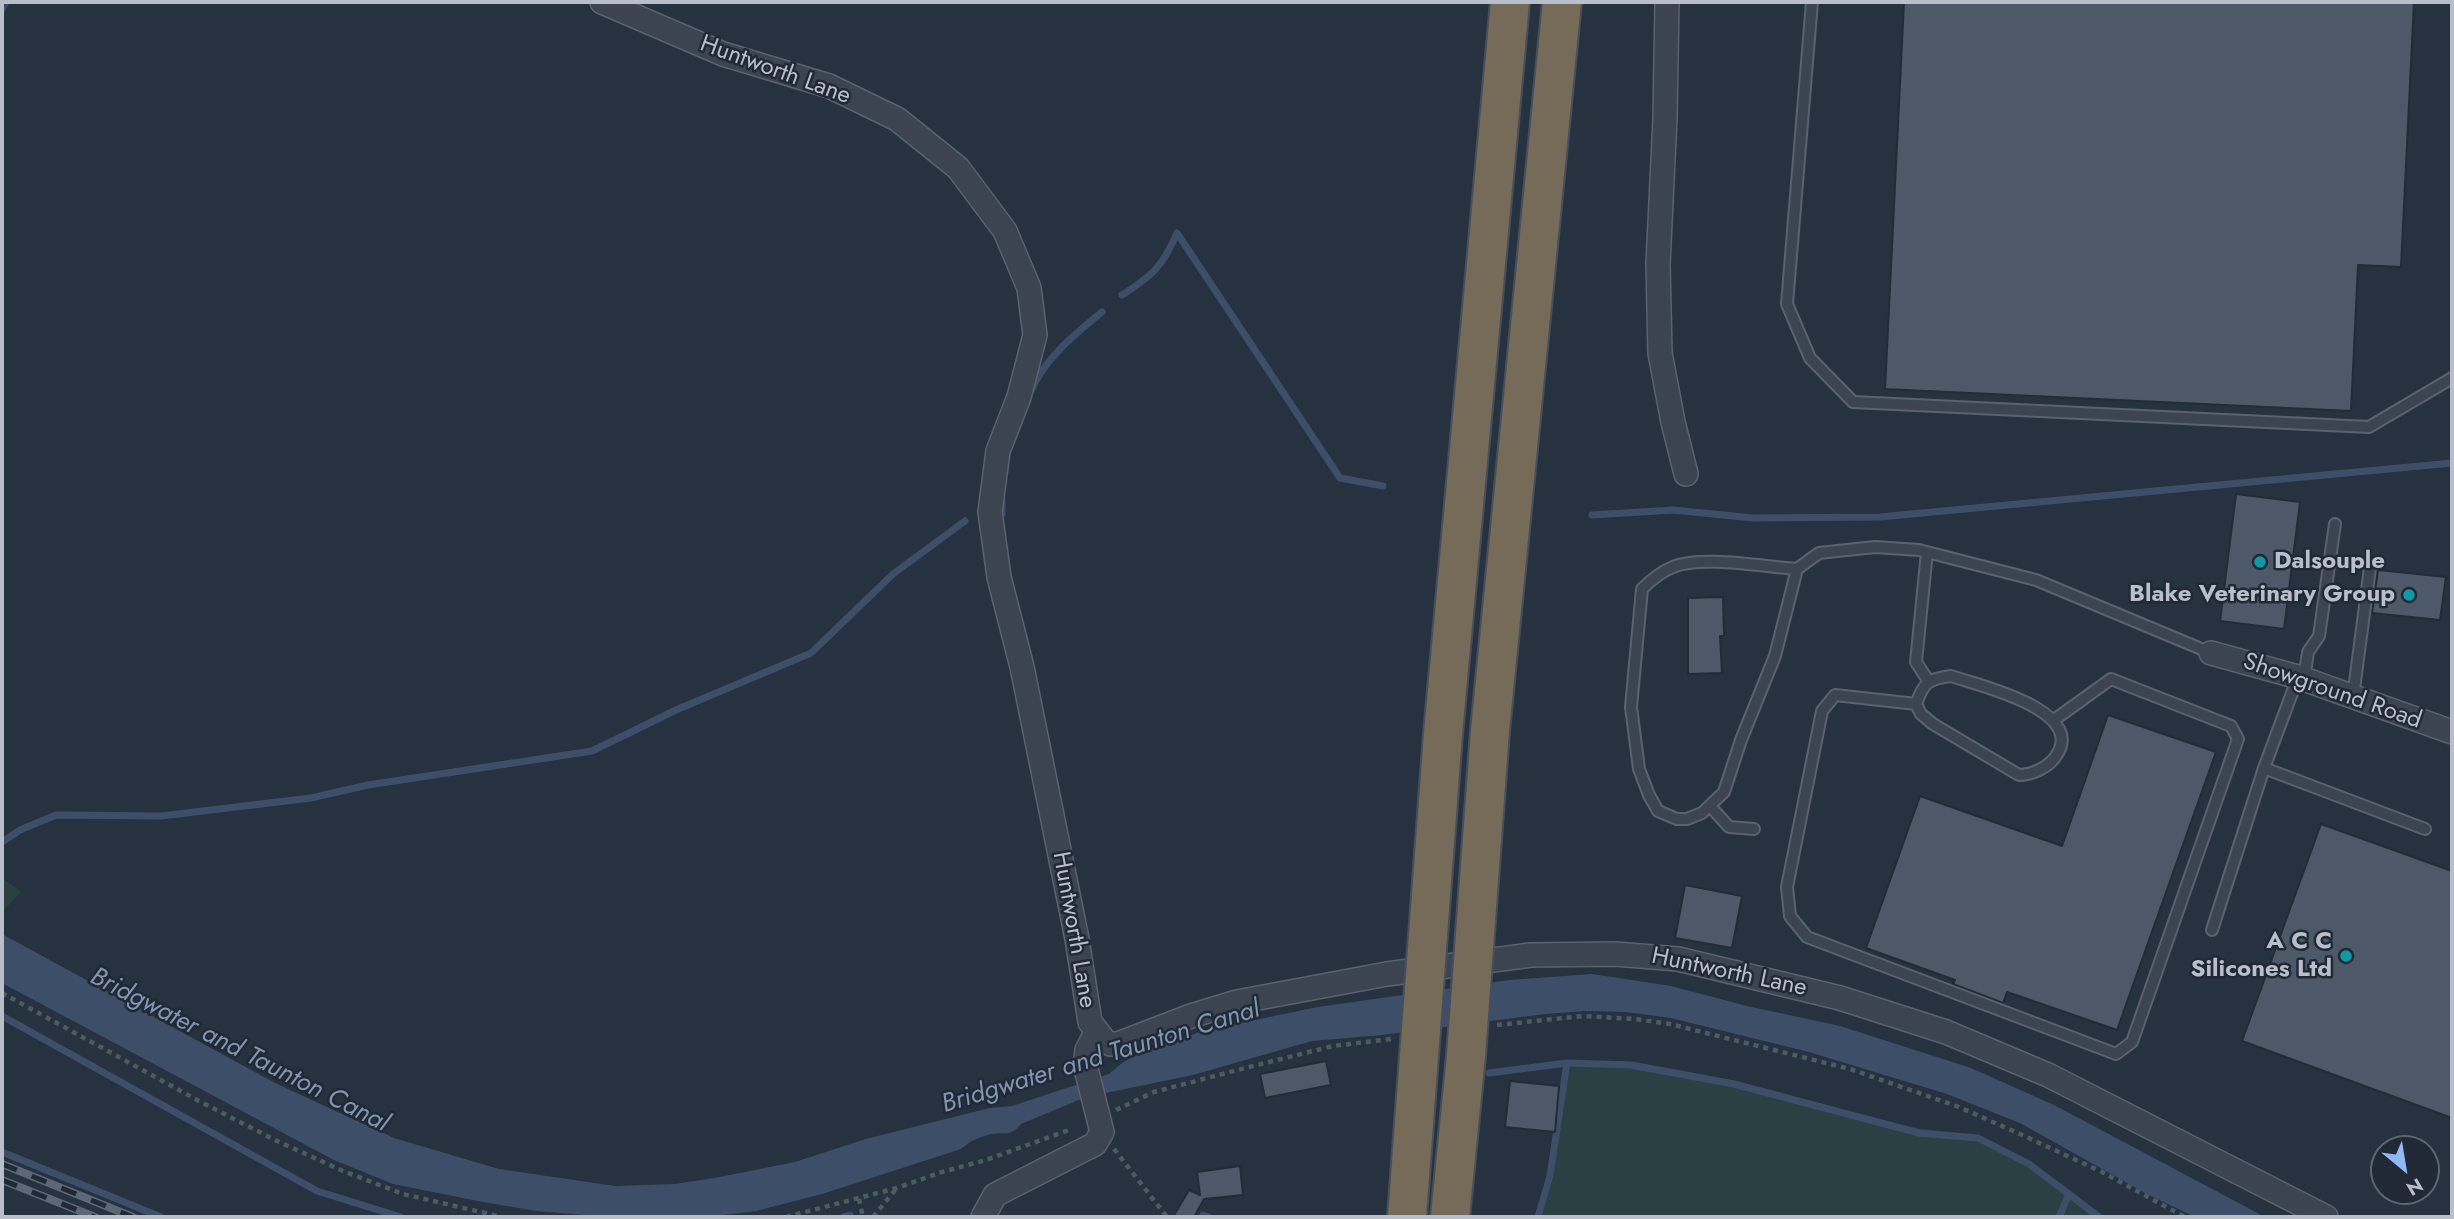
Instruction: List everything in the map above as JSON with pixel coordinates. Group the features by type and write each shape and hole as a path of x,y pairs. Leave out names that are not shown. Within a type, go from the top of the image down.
{"highway":[{"path":"1408,1217 1443,734 1510,2"},
{"path":"1450,1217 1466,1056 1490,731 1562,2"}],"street":[{"name":"Huntworth Lane","path":"602,2 723,54 829,86 897,119 958,169 1005,231 1029,288 1035,335 1020,397 998,451 990,512 999,577 1022,667 1077,939 1090,1022 1096,1033 1110,1044 1118,1044 1237,1002 1387,974 1531,955 1615,954 1678,959 1840,998 1936,1028 1979,1045 2115,1108 2326,1217"},
{"path":"1667,2 1658,264 1660,353 1686,474"},
{"name":"Showground Road","path":"2211,653 2301,678 2452,732"},
{"path":"983,1217 995,1195 1095,1144 1101,1125 1085,1065 1087,1050 1096,1033"}],"lane":[{"path":"1812,2 1787,304 1810,358 1853,402 2369,427 2452,378"},
{"path":"2212,930 2264,768 2301,678 2308,652 2319,636 2335,524"},
{"path":"1797,569 1699,562 1674,566 1653,578 1642,589 1632,707 1639,769 1648,795 1658,811 1677,819 1687,819 1702,813 1724,792 1741,740 1775,656 1797,569 1819,553 1875,547 1927,552 2036,580 2211,653"},
{"path":"1927,552 1916,662 1929,682"},
{"path":"2353,697 2370,568"},
{"path":"1951,676 2030,703 2054,720 2061,732 2056,757 2029,775 2019,775 1933,724 1921,714 1916,704 1922,687 1929,682 1951,676"},
{"path":"1916,704 1835,695 1822,711 1787,887 1790,916 1807,937 2116,1054 2132,1042 2238,738 2231,726 2111,679 2054,720"},
{"path":"2264,768 2425,829"},
{"path":"1710,806 1729,827 1754,829"}],"path":[{"path":"2,993 200,1101 320,1161 403,1194 502,1217"},
{"path":"1489,1026 1583,1016 1635,1019 1670,1024 1850,1069 1959,1107 2021,1134 2102,1172 2185,1217"},
{"path":"786,1217 897,1188 1101,1125 1154,1092 1333,1046 1398,1038"},
{"path":"1101,1125 1167,1217"},
{"path":"873,1217 897,1188"},
{"path":"859,1199 863,1217"}],"green space":[{"path":"2,877 21,892 2,912"},
{"path":"1571,1060 1633,1062 1681,1070 1772,1090 1813,1104 1916,1128 1977,1135 2015,1154 2063,1184 2105,1217 1542,1217 1553,1179"}],"water":[{"path":"2,934 275,1083 394,1138 499,1169 615,1186 675,1184 795,1162 866,1139 990,1108 1012,1106 1109,1074 1144,1051 1206,1030 1318,1007 1509,980 1592,974 1671,986 1840,1026 1971,1068 2054,1105 2265,1217 2195,1217 2147,1194 2020,1123 1947,1094 1809,1052 1671,1018 1626,1012 1585,1011 1312,1041 1193,1075 1086,1097 1021,1124 1010,1133 987,1135 961,1149 822,1194 756,1211 707,1217 585,1215 537,1211 393,1184 334,1160 2,983"}],"building":[{"path":"1904,2 2414,2 2401,267 2358,265 2351,411 1885,389"},
{"name":"Dalsouple","path":"2236,494 2300,502 2284,629 2220,621"},
{"name":"Blake Veterinary Group","path":"2378,570 2446,577 2440,620 2372,613"},
{"path":"1723,597 1724,636 1720,636 1722,673 1688,674 1688,598"},
{"path":"2108,715 2216,752 2117,1030 2007,992 2003,1003 1953,984 1955,980 1866,948 1920,796 2062,846"},
{"name":"A C C Silicones Ltd","path":"2321,824 2452,871 2452,1118 2242,1041"},
{"path":"1685,885 1742,896 1732,948 1675,938"},
{"path":"1326,1061 1331,1085 1265,1098 1260,1074"},
{"path":"1510,1081 1559,1086 1555,1132 1505,1127"},
{"path":"1240,1166 1243,1195 1204,1199 1194,1217 1173,1217 1189,1190 1200,1195 1197,1172"}],"waterway":[{"path":"2,9 6,2"},
{"path":"1122,295 1156,269 1177,233 1340,478 1383,486"},
{"path":"1031,391 1052,358 1102,312"},
{"path":"1592,515 1673,510 1753,518 1880,517 2452,463"},
{"path":"1002,500 1002,514"},
{"path":"2,842 20,830 56,815 161,816 311,798 368,785 592,751 676,710 811,653 893,574 965,521"},
{"path":"2,1016 317,1191 401,1217"},
{"path":"1489,1073 1567,1063 1631,1065 1734,1084 1919,1133 1978,1138 2029,1164 2099,1217"},
{"path":"1538,1217 1550,1176 1567,1063"},
{"path":"2,1152 161,1217"},
{"path":"2059,1217 2069,1194"},
{"path":"843,1217 850,1215"},
{"path":"1203,1215 1209,1217"}],"railway":[{"path":"2,1164 133,1217"},
{"path":"2,1180 95,1217"}],"place":[{"name":"Dalsouple","path":"2260,562"},
{"name":"Blake Veterinary Group","path":"2409,595"},
{"name":"A C C Silicones Ltd","path":"2346,956"}],"water label":[{"name":"Bridgwater and Taunton Canal","path":"239,1051"},
{"name":"Bridgwater and Taunton Canal","path":"1101,1058"}]}
